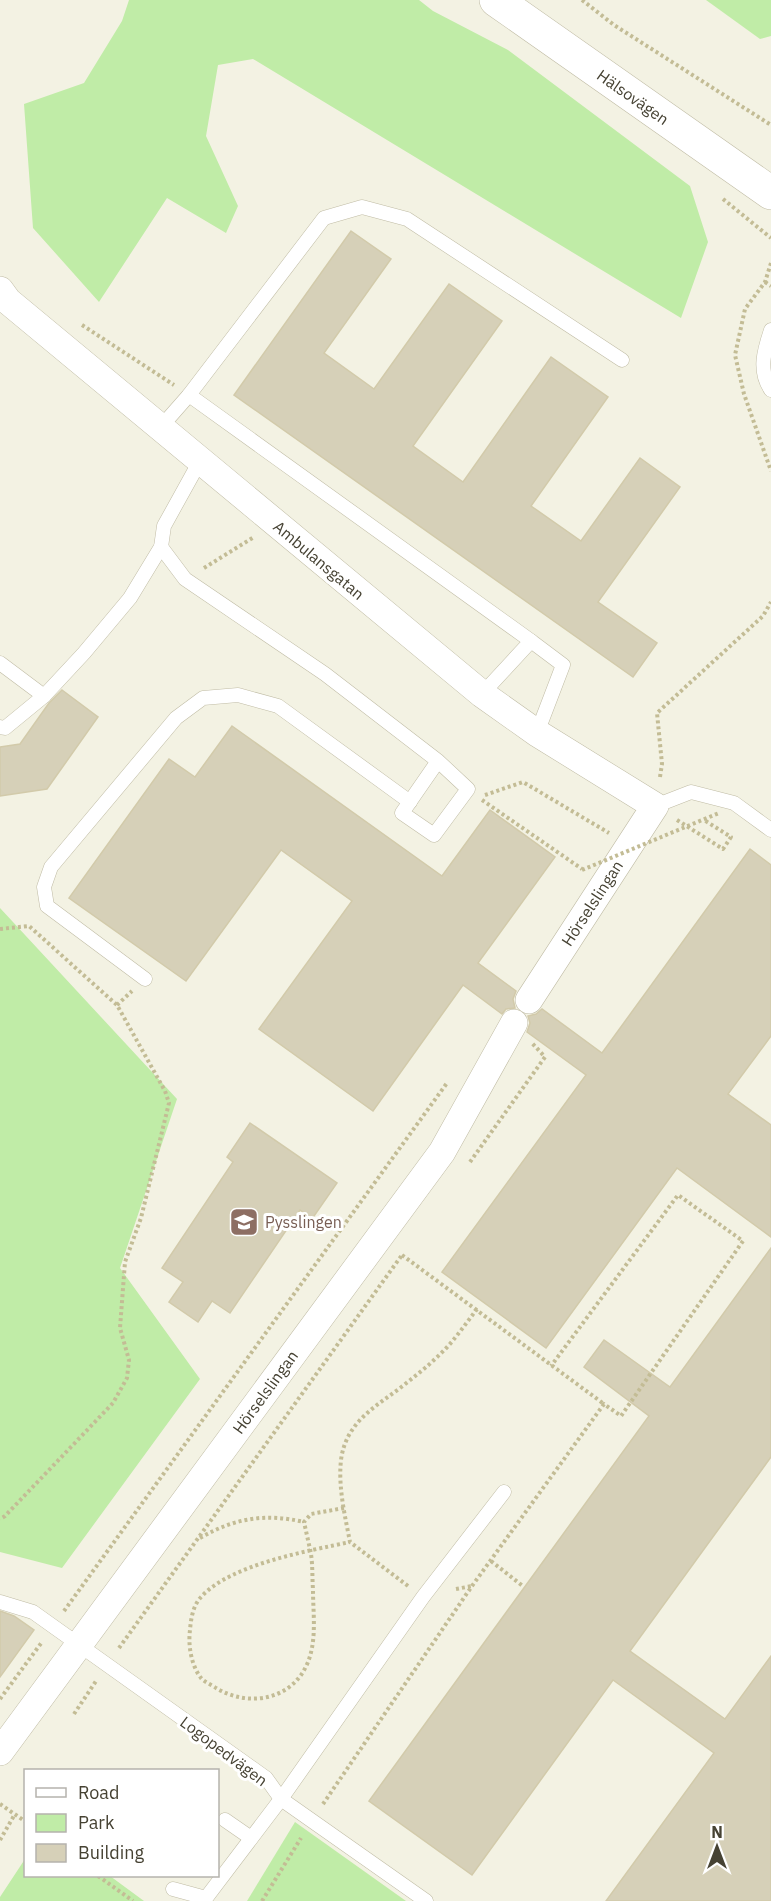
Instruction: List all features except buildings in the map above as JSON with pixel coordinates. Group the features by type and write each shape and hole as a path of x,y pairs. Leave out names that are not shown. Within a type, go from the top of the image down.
{"street":[{"name":"Hälsovägen","path":"496,0 771,193"},
{"name":"Ambulansgatan","path":"0,290 8,301 482,694 537,733 655,806"},
{"name":"Hörselslingan","path":"529,1000 655,806"},
{"name":"Hörselslingan","path":"0,1752 442,1152 514,1023"}],"lane":[{"path":"160,428 189,395 324,218 362,207 407,219 622,360"},
{"path":"771,330 763,355 764,380 771,390"},
{"path":"189,395 562,665 537,733"},
{"path":"0,727 5,728 44,696 130,598 161,547 164,526 200,461"},
{"path":"161,547 185,579 325,674 438,761 468,789 434,835 402,813 438,761"},
{"path":"482,694 531,641"},
{"path":"0,663 44,696"},
{"path":"145,979 47,906 44,887 51,867 176,718 203,698 237,695 278,706 410,802"},
{"path":"655,806 691,792 734,803 771,830"},
{"path":"172,1889 206,1898 281,1799 423,1597 504,1492"},
{"name":"Logopedvägen","path":"0,1602 33,1612 53,1626 266,1778 281,1799 426,1901"},
{"path":"225,1820 252,1838"}],"path":[{"path":"582,0 614,25 771,125"},
{"path":"765,282 771,286"},
{"path":"80,323 189,395"},
{"path":"185,579 276,524"},
{"path":"655,806 662,764 657,713 763,616 771,602"},
{"path":"630,845 523,782 479,797 582,870 719,813"},
{"path":"694,830 723,849 731,837 704,820"},
{"path":"0,929 29,926 117,1005 169,1103 141,1218 125,1262 120,1328 129,1360 127,1378 113,1403 0,1519"},
{"path":"464,1170 545,1057 514,1023"},
{"path":"0,1699 449,1081"},
{"path":"74,1714 106,1666 402,1255 551,1366 621,1416 743,1241 678,1196 551,1366"},
{"path":"471,1586 423,1597 350,1542 344,1508 341,1458 350,1433 374,1406 438,1357 477,1309"},
{"path":"262,1901 312,1820 471,1586 604,1404"},
{"path":"304,1522 311,1514 344,1508"},
{"path":"197,1540 231,1523 246,1520 278,1517 304,1522"},
{"path":"304,1522 311,1550 313,1640 308,1662 294,1684 282,1693 256,1698 223,1692 201,1678 190,1653 189,1635 194,1608 201,1597 228,1577 243,1571 311,1550 350,1542"},
{"path":"491,1561 524,1587"},
{"path":"0,1804 24,1821"},
{"path":"0,1840 15,1814"},
{"path":"101,1877 133,1901"}],"green space":[{"path":"129,0 419,0 433,11 508,50 690,186 708,242 681,318 253,59 218,65 206,136 238,206 226,233 167,198 99,302 33,228 24,104 84,83 122,21"},
{"path":"706,0 771,0 771,36 760,39"},
{"path":"0,908 177,1099 120,1268 200,1379 62,1568 0,1552"},
{"path":"295,1822 406,1901 247,1901"},
{"path":"24,1861 24,1877 111,1877 144,1901 0,1901 0,1897"}],"place":[{"name":"Pysslingen","path":"244,1222"}]}
